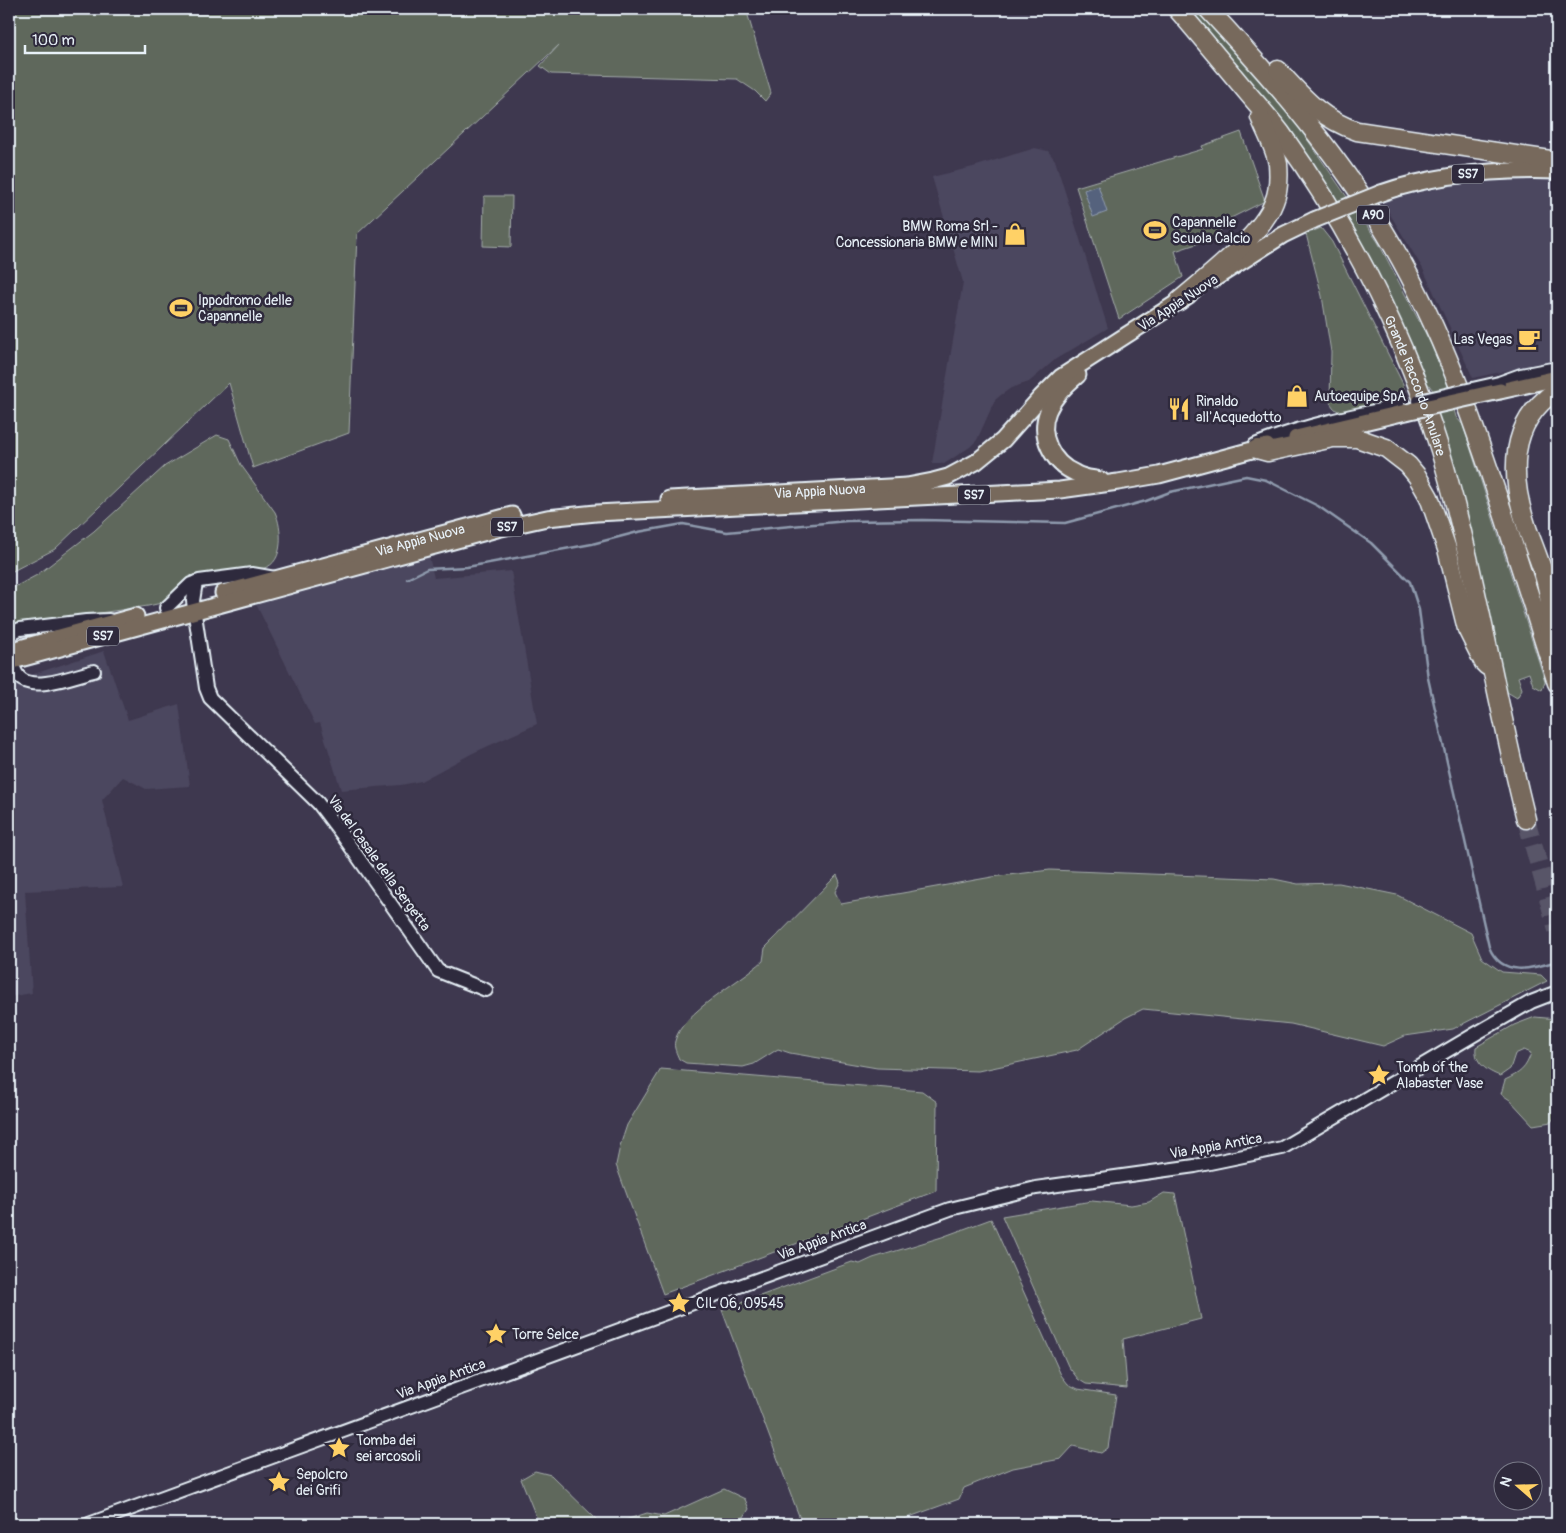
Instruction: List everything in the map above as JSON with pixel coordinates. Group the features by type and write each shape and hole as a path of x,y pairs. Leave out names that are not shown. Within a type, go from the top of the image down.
{"highway":[{"name":"Grande Raccordo Anulare","path":"1177,9 1256,102 1301,163 1342,229 1374,287 1406,355 1445,468 1474,585 1526,819"},
{"name":"A90","path":"1208,9 1310,126 1355,187 1388,238 1409,276 1447,357 1465,403 1488,467 1557,683"},
{"path":"1245,50 1266,59 1311,106 1347,128 1368,134 1557,161"},
{"path":"1179,301 1220,266 1254,232 1267,216 1275,200 1278,180 1277,160 1256,102"},
{"path":"1546,646 1551,624 1550,605 1545,578 1524,518 1515,462 1518,442 1528,420 1544,400 1557,390"},
{"path":"1257,448 1268,452 1326,439 1358,438 1386,448 1408,465 1426,492 1438,522 1467,629 1484,663 1492,669"}],"main road":[{"name":"Via Appia Nuova","path":"10,657 118,621 166,608 193,606 275,578 490,520 550,508 598,503 907,486 933,481 957,473 986,455 1003,440 1061,377 1283,235 1380,193 1407,185 1481,173 1526,170 1557,172"},
{"path":"1086,362 1083,371 1066,386 1050,406 1045,419 1045,437 1049,448 1056,458 1070,471 1084,477 1118,482"},
{"name":"Via Appia Nuova","path":"10,657 193,606 497,529 555,517 596,513 1045,491 1118,482 1159,475 1406,409 1500,387 1557,378"}],"street":[{"name":"Via Appia Nuova","path":"1500,387 1521,375 1557,368"},
{"name":"Via Appia Nuova","path":"1225,457 1273,437 1329,420 1406,409"},
{"path":"166,608 191,584 196,582 252,574 275,578"},
{"path":"193,606 196,582"},
{"name":"Via del Casale della Sergetta","path":"193,606 206,688 212,701 318,804 343,836 438,971 445,976 486,990"},
{"path":"9,638 13,632 20,629 92,620 118,621"},
{"path":"10,657 19,676 33,684 94,671"},
{"name":"Via Appia Antica","path":"89,1524 950,1209 1036,1188 1195,1166 1282,1148 1531,1002 1557,992"}],"shaded area":[{"path":"1035,148 1048,151 1055,160 1108,328 1056,359 1029,382 1011,388 1001,395 995,400 977,440 970,447 944,464 932,463 963,282 932,177"},
{"path":"1512,175 1557,179 1557,360 1473,378 1423,269 1382,201 1462,183"},
{"path":"429,556 434,578 511,571 537,724 473,753 421,781 401,785 341,790 320,723 315,724 256,604"},
{"path":"104,651 128,720 179,704 190,786 146,789 123,777 102,800 123,887 25,891 32,993 9,997 9,682"}],"green space":[{"name":"Ippodromo delle Capannelle","path":"9,9 746,9 771,93 765,101 755,91 737,79 551,74 540,66 559,45 357,234 349,433 253,468 229,383 55,549 9,573"},
{"path":"1199,13 1296,123 1378,242 1431,344 1447,382 1456,417 1463,425 1545,681 1542,690 1533,685 1529,673 1518,677 1522,689 1517,698 1507,692 1502,683 1432,389 1423,377 1258,92 1196,17"},
{"name":"Capannelle Scuola Calcio","path":"1241,132 1265,201 1219,224 1221,236 1175,251 1183,277 1119,319 1076,187 1203,149 1202,146"},
{"path":"484,196 512,196 511,247 483,246"},
{"path":"1321,228 1332,242 1403,384 1405,393 1403,400 1347,413 1337,410 1330,402 1331,352 1322,296 1306,234"},
{"path":"217,435 229,439 241,465 275,512 279,526 280,544 276,559 271,565 264,568 196,575 184,582 166,602 16,625 9,630 9,590 37,575 94,531 165,466"},
{"path":"1050,870 1274,879 1298,884 1339,883 1397,895 1471,933 1482,958 1502,972 1541,975 1547,981 1453,1029 1405,1036 1383,1046 1291,1024 1143,1009 1125,1018 1077,1050 978,1071 877,1068 790,1053 778,1049 754,1064 743,1067 686,1063 679,1059 675,1048 675,1041 688,1019 763,961 765,948 837,875 840,882 835,892 841,904 992,877"},
{"path":"1535,1017 1557,1019 1557,1113 1551,1122 1533,1125 1510,1100 1501,1094 1505,1080 1522,1070 1531,1053 1524,1050 1515,1054 1510,1069 1500,1076 1482,1066 1477,1058 1476,1047 1514,1025"},
{"path":"661,1069 922,1091 937,1102 936,1191 663,1294 616,1165 627,1125"},
{"path":"1164,1193 1175,1194 1201,1319 1123,1339 1127,1388 1086,1384 1078,1379 1068,1366 1002,1216 1092,1201 1131,1205 1149,1202"},
{"path":"991,1219 1061,1375 1068,1384 1078,1389 1116,1395 1108,1448 1101,1453 1073,1446 1061,1459 1013,1468 964,1488 959,1499 890,1524 802,1524 722,1310 852,1262 860,1264"},
{"path":"535,1471 551,1475 598,1521 607,1524 539,1524 521,1479"},
{"path":"724,1489 745,1499 749,1509 742,1520 728,1524 613,1524 647,1513 664,1516"}],"water":[{"path":"1098,185 1107,212 1093,217 1084,190"}],"waterway":[{"path":"407,579 427,569 467,567 592,544 638,532 683,524 727,532 847,521 923,520 1065,523 1146,501 1170,492 1246,476 1266,480 1318,506 1371,543 1410,582 1419,610 1428,678 1489,947 1495,957 1502,963 1518,969 1538,967 1557,961"}],"tunnel":[{"path":"1526,819 1557,930"}],"place":[{"name":"Capannelle Scuola Calcio","path":"1155,230"},
{"name":"BMW Roma Srl - Concessionaria BMW e MINI","path":"1015,234"},
{"name":"Ippodromo delle Capannelle","path":"181,308"},
{"name":"Las Vegas","path":"1529,339"},
{"name":"Autoequipe SpA","path":"1297,396"},
{"name":"Rinaldo all'Acquedotto","path":"1179,409"},
{"name":"Tomb of the Alabaster Vase","path":"1379,1075"},
{"name":"CIL 06, 09545","path":"679,1303"},
{"name":"Torre Selce","path":"496,1334"},
{"name":"Tomba dei sei arcosoli","path":"339,1448"},
{"name":"Sepolcro dei Grifi","path":"279,1482"}]}
